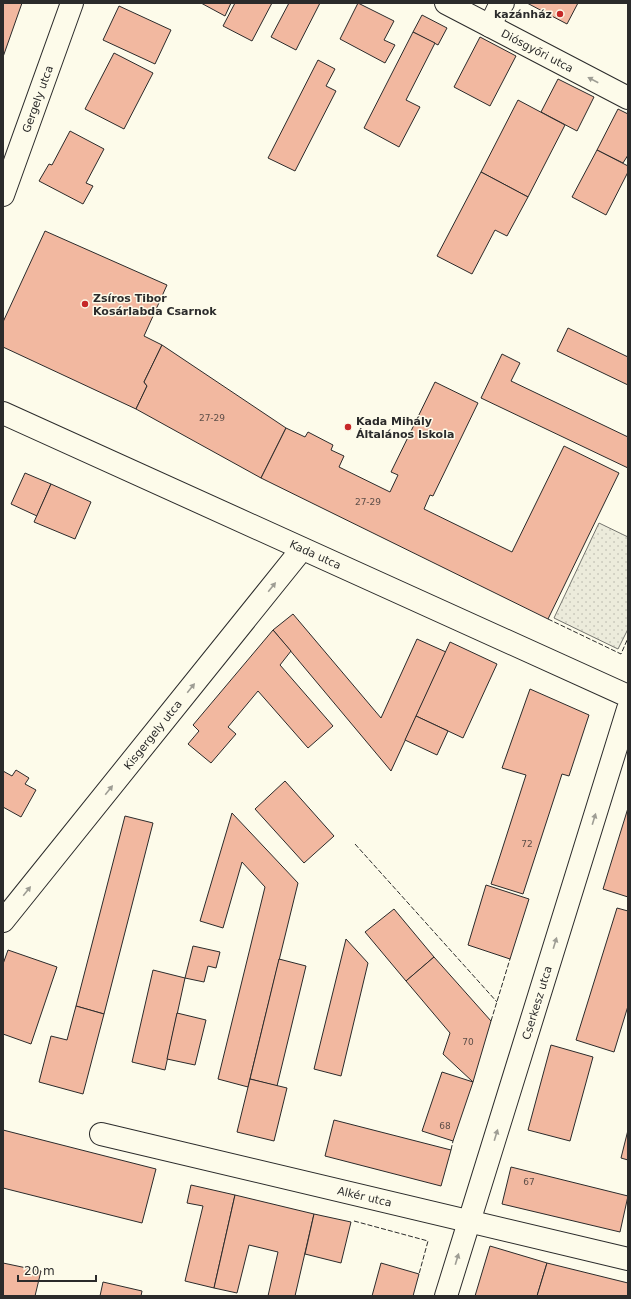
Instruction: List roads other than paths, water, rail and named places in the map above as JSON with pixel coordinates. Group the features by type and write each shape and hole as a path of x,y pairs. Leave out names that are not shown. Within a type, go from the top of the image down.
{"street":[{"name":"Gergely utca","path":"3,196 72,3"},
{"name":"Diósgyőri utca","path":"446,3 472,9 490,26 628,98"},
{"path":"490,26 498,9 503,3"},
{"name":"Kada utca","path":"3,413 628,696"},
{"name":"Kisgergely utca","path":"3,921 302,549"},
{"name":"Cserkesz utca","path":"446,1296 628,709"},
{"name":"Alkér utca","path":"101,1134 469,1220 628,1259"}],"place":[{"name":"kazánház","path":"560,14"},
{"name":"Zsíros Tibor Kosárlabda Csarnok","path":"85,304"},
{"name":"Kada Mihály Általános Iskola","path":"348,427"}]}
